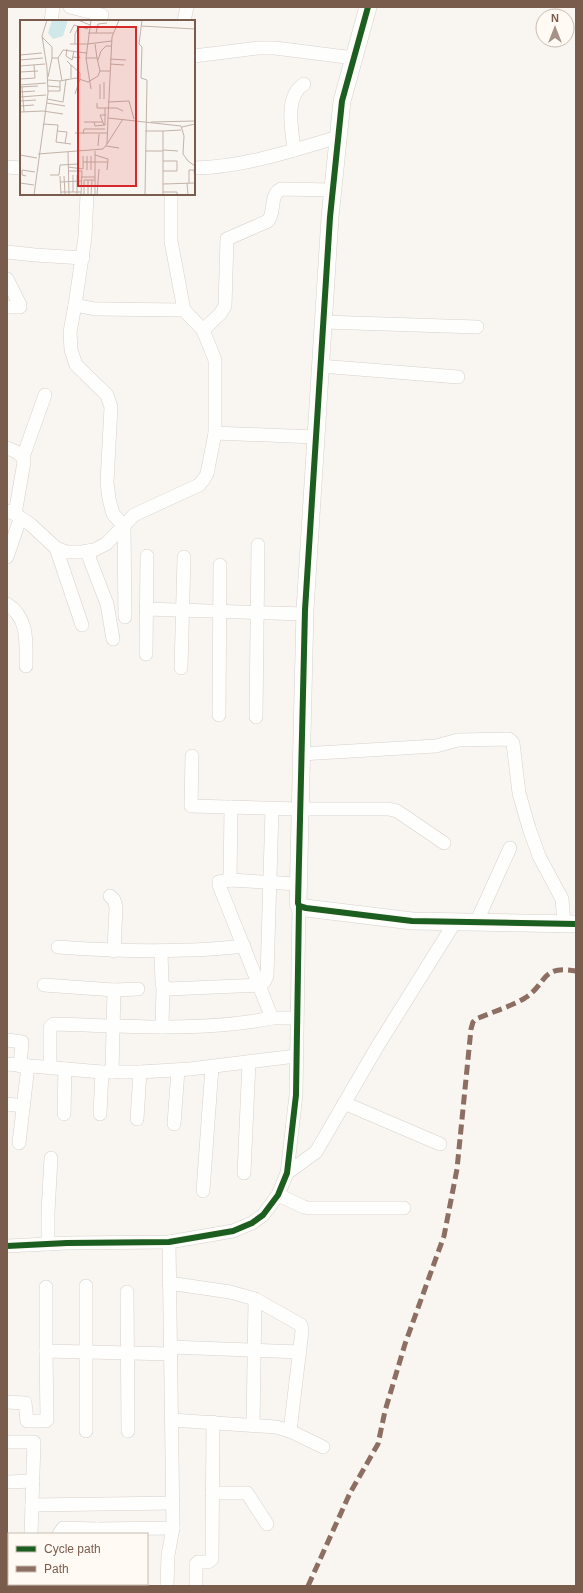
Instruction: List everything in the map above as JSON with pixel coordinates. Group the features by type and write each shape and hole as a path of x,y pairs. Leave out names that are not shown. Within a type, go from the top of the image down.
{"street":[{"path":"50,20 53,7"},
{"path":"70,7 103,14"},
{"path":"184,20 187,7"},
{"path":"7,1246 168,1242 232,1231 252,1223 262,1215 278,1195 287,1173 296,1095 296,1018 299,906 298,884 305,614 315,438 332,190 342,101 368,7"},
{"path":"195,56 258,48 275,48 354,58"},
{"path":"294,150 292,105 294,94 298,88 304,84"},
{"path":"195,168 206,168 266,159 338,137"},
{"path":"7,167 20,168"},
{"path":"202,330 220,314 226,306 227,239 268,221 272,217 274,195 276,191 281,189 332,190"},
{"path":"87,195 83,258 70,332 71,350 76,365 106,395 111,407 107,482 113,514 124,526 126,617"},
{"path":"14,515 30,524 56,548 67,552 94,550 106,544 134,515 199,485 207,474 215,433 215,360 202,330 184,310 171,241 171,195"},
{"path":"7,252 83,258"},
{"path":"7,278 20,307 7,307"},
{"path":"75,305 95,309 184,310"},
{"path":"323,322 477,327"},
{"path":"320,366 458,377"},
{"path":"7,557 24,468 23,457 45,395"},
{"path":"215,433 315,438"},
{"path":"7,448 23,457"},
{"path":"256,717 258,545"},
{"path":"56,548 82,625"},
{"path":"88,551 106,604 113,639"},
{"path":"146,654 147,556"},
{"path":"181,668 184,610 184,556"},
{"path":"219,715 220,565"},
{"path":"7,604 18,613 24,625 26,636 26,666"},
{"path":"146,609 305,614"},
{"path":"299,906 412,921 570,923 562,898 539,856 529,828 519,793 513,743 509,739 458,740 436,746 301,754"},
{"path":"192,756 191,806 272,809 397,810 444,843"},
{"path":"230,807 230,880"},
{"path":"163,987 168,989 260,985 264,982 267,976 272,809"},
{"path":"476,923 510,848"},
{"path":"272,1018 219,882 230,880 298,884"},
{"path":"110,896 114,900 116,907 114,951"},
{"path":"287,1173 316,1152 344,1103 454,922"},
{"path":"58,947 114,951 162,951 244,946"},
{"path":"162,951 162,1027"},
{"path":"44,985 114,990 138,989"},
{"path":"100,1114 113,1026 114,990"},
{"path":"50,1068 51,1026 54,1024 162,1027 244,1023 272,1018 296,1018"},
{"path":"7,1040 22,1042 24,1066 23,1106 19,1143"},
{"path":"7,1064 107,1072 140,1072 212,1067 296,1056"},
{"path":"244,1173 249,1062"},
{"path":"203,1191 212,1067"},
{"path":"64,1114 65,1069"},
{"path":"174,1124 178,1070"},
{"path":"136,1119 140,1072"},
{"path":"344,1103 440,1144"},
{"path":"7,1104 23,1106"},
{"path":"48,1244 51,1158"},
{"path":"278,1195 304,1208 404,1208"},
{"path":"167,1586 168,1555 173,1528 168,1242"},
{"path":"169,1283 230,1292 255,1299 301,1325 302,1331 300,1352 290,1431"},
{"path":"86,1286 86,1431"},
{"path":"7,1402 25,1403 25,1419 27,1421 47,1420 46,1287"},
{"path":"128,1292 128,1431"},
{"path":"253,1425 255,1299"},
{"path":"46,1351 128,1353 254,1350 300,1352"},
{"path":"172,1420 276,1427 290,1431 323,1447"},
{"path":"196,1586 196,1564 198,1562 208,1562 212,1559 213,1422"},
{"path":"7,1442 34,1442 31,1533"},
{"path":"7,1482 33,1481"},
{"path":"212,1493 247,1493 267,1524"},
{"path":"32,1505 173,1503"},
{"path":"60,1533 63,1528 97,1531 135,1531 173,1528"}],"marked path":[{"path":"308,1586 350,1493 378,1444 385,1411 405,1344 444,1236 457,1169 471,1029 473,1022 476,1019 525,998 538,987 550,973 564,970 576,971"}],"cycle path":[{"path":"368,7 342,101 330,217 305,610 298,903 299,906 306,908 412,921 576,924"},
{"path":"7,1246 67,1243 169,1242 233,1231 252,1223 263,1215 278,1195 287,1173 296,1095 299,906"}]}
